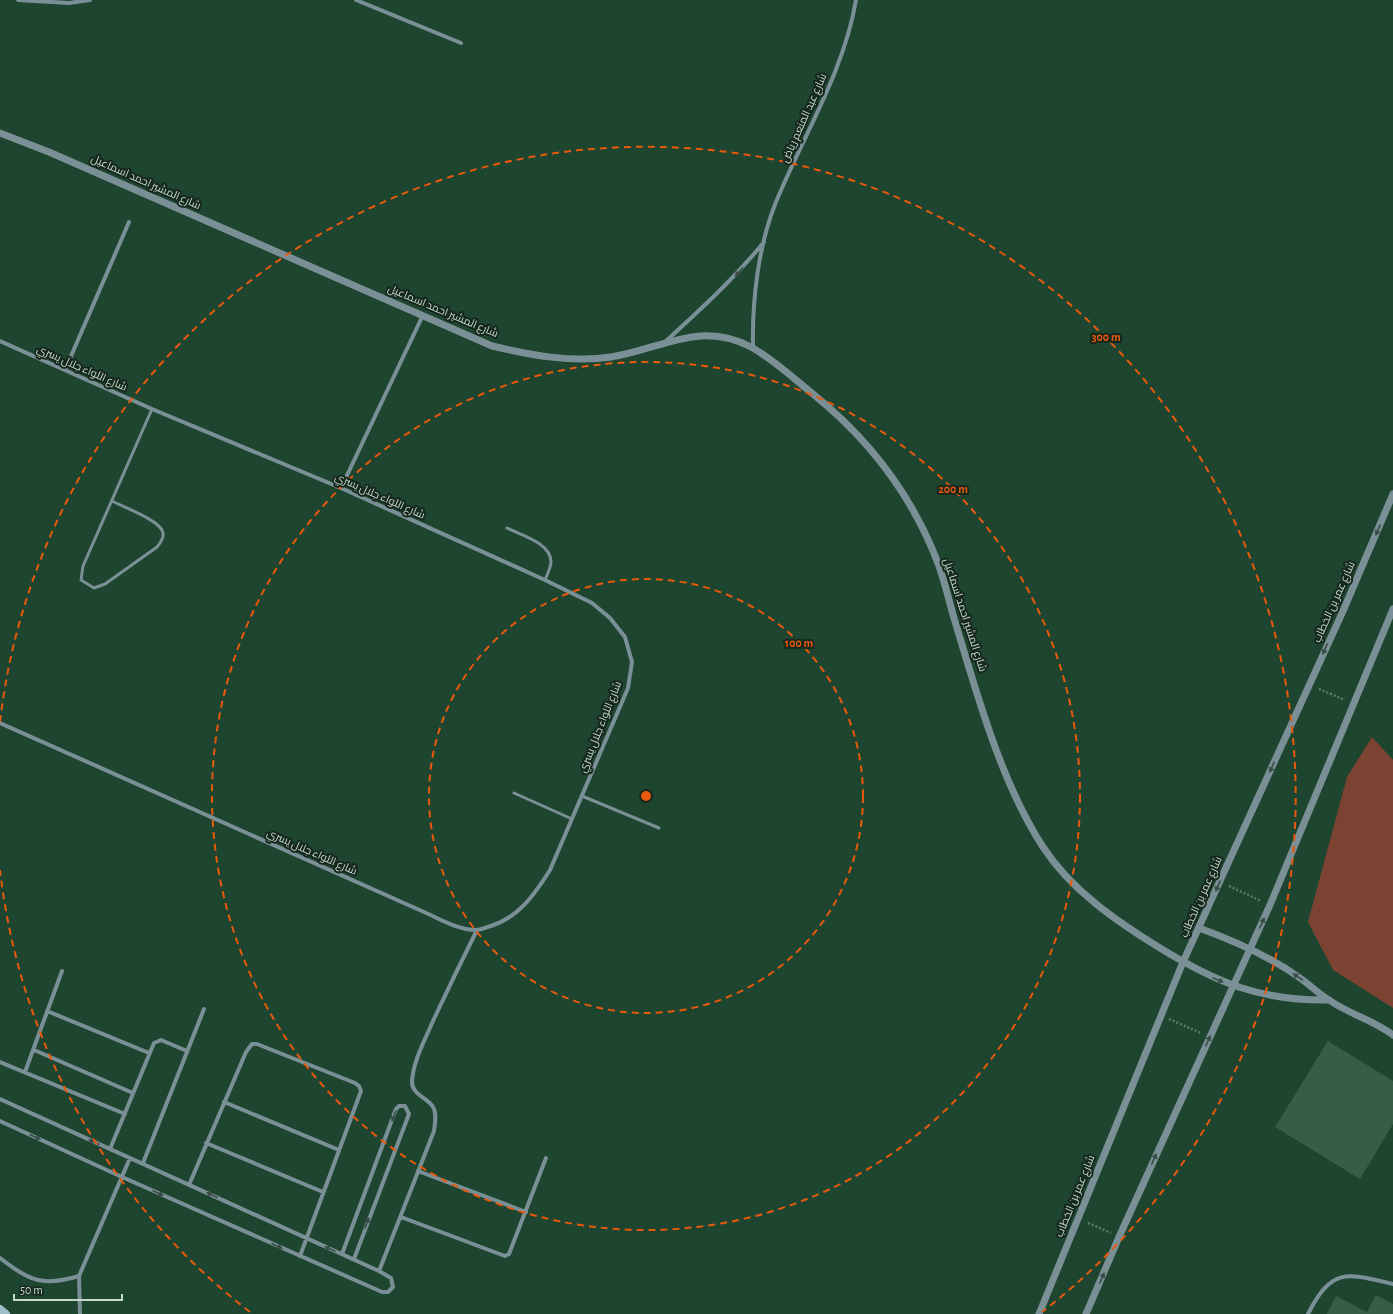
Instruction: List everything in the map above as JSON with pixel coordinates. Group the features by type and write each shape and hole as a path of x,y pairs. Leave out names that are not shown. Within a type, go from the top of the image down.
{"main road":[{"path":"0,1309 6,1314"}],"street":[{"path":"18,0 70,3 90,0"},
{"path":"356,0 462,43"},
{"name":"شارع عبد المنعم رياض","path":"754,348 754,301 764,242 776,202 842,54 856,0"},
{"name":"شارع المشير احمد اسماعيل","path":"0,133 49,152 492,346 533,356 574,358 612,357 705,335 721,336 754,348 842,417 877,455 903,492 938,565 988,724 1011,786 1044,849 1070,880 1109,915 1183,962 1233,986 1260,994 1287,999 1329,1000"},
{"path":"65,370 129,222"},
{"name":"شارع عبد المنعم رياض","path":"662,344 711,301 737,275 764,242"},
{"path":"341,488 422,315"},
{"name":"شارع اللواء جلال يسري","path":"0,341 152,409 341,488 545,580 592,603 610,618 625,637 632,662 628,688 550,870 537,890 519,911 502,922 477,930 460,927 430,915 0,723"},
{"name":"شارع عمر بن الخطاب","path":"1039,1314 1183,962 1309,685 1393,494"},
{"path":"1086,1314 1119,1237 1251,949 1393,609"},
{"path":"1199,928 1251,949 1289,970 1329,1000 1385,1028 1393,1035"},
{"path":"379,1271 434,1131 434,1108 414,1089 412,1083 415,1067 446,994 477,930"},
{"path":"25,1072 62,971"},
{"path":"143,1163 204,1008"},
{"path":"47,1011 149,1053"},
{"path":"110,1149 154,1043 161,1040 187,1051"},
{"path":"189,1185 246,1052 252,1044 257,1044 355,1083 361,1091 300,1256"},
{"path":"34,1050 133,1093"},
{"path":"0,1062 125,1114"},
{"path":"0,1099 354,1259 379,1271 393,1281 393,1287 388,1292 382,1292 122,1177 0,1121"},
{"path":"224,1102 339,1150"},
{"path":"342,1254 396,1109 399,1106 405,1106 409,1114 354,1259"},
{"path":"206,1143 323,1192"},
{"path":"80,1314 79,1276 130,1158"},
{"path":"401,1217 505,1256 509,1254 546,1158"},
{"path":"418,1171 526,1212"},
{"path":"0,1258 18,1272 42,1281 61,1282 79,1276"},
{"path":"1308,1314 1322,1289 1337,1278 1348,1275 1360,1276 1393,1284"}],"lane":[{"path":"112,501 158,524 164,533 162,541 157,547 105,584 94,588 81,580 83,566 152,409"},
{"path":"506,528 538,543 548,551 552,563 545,580"},
{"path":"514,793 572,819"},
{"path":"582,796 659,828"}],"path":[{"path":"1309,685 1353,703"},
{"path":"1220,882 1270,905"},
{"path":"1161,1016 1210,1037"},
{"path":"1078,1219 1119,1237"}],"shaded area":[{"path":"1372,737 1393,760 1393,1008 1333,970 1308,922 1347,777"}],"building":[{"path":"1328,1041 1393,1081 1393,1124 1360,1179 1275,1127"},
{"path":"1376,1295 1393,1304 1393,1314 1327,1314 1336,1296 1367,1312"}]}
